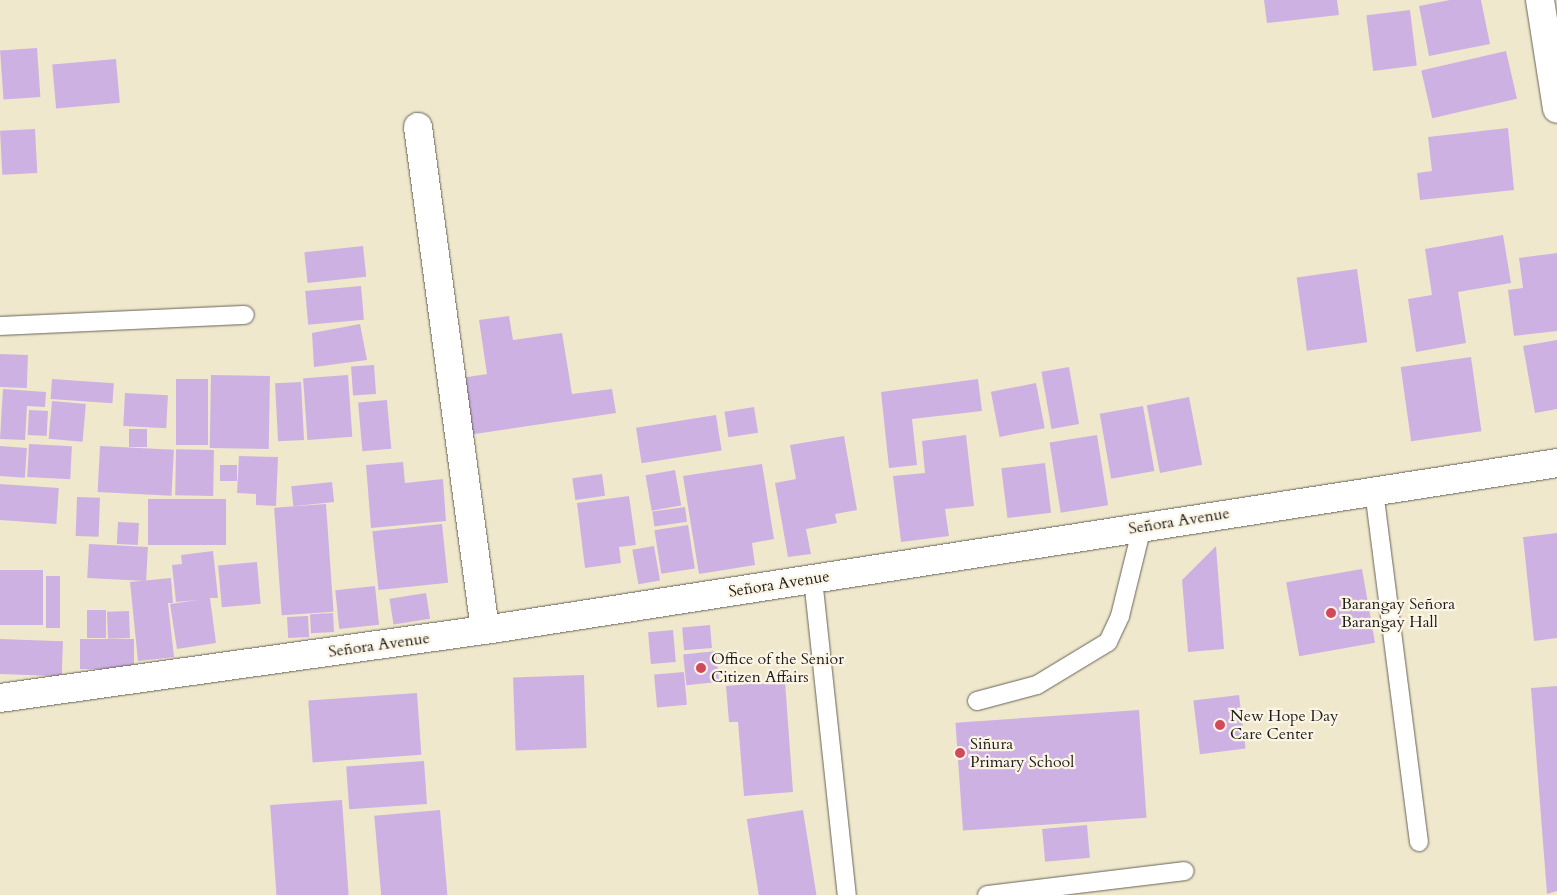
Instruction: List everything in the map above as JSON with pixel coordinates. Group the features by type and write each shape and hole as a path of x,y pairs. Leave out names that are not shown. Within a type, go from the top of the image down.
{"street":[{"path":"1540,0 1557,109"},
{"path":"418,127 485,630"},
{"name":"Señora Avenue","path":"0,698 485,630 1557,463"}],"lane":[{"path":"0,326 245,315"},
{"path":"1374,491 1419,842"},
{"path":"977,701 1037,685 1108,642 1120,616 1142,527"},
{"path":"813,579 847,895"},
{"path":"987,895 1185,871"}],"building":[{"path":"1264,0 1337,0 1339,15 1267,23"},
{"path":"1450,0 1481,0 1490,44 1429,56 1419,6"},
{"path":"1410,10 1417,66 1373,71 1366,15"},
{"path":"37,48 40,97 4,99 0,51"},
{"path":"1506,51 1517,99 1432,118 1421,71"},
{"path":"116,59 120,103 56,108 52,65"},
{"path":"1508,128 1514,190 1420,200 1417,173 1432,171 1428,137"},
{"path":"35,129 37,173 2,175 0,131"},
{"path":"1503,235 1511,283 1458,292 1466,343 1416,352 1408,299 1432,295 1425,249"},
{"path":"363,246 366,277 308,283 304,252"},
{"path":"1557,253 1557,331 1514,336 1508,290 1523,288 1519,258"},
{"path":"1357,269 1367,342 1307,351 1297,277"},
{"path":"361,286 364,320 308,325 305,291"},
{"path":"509,316 513,340 562,333 572,394 612,389 616,413 468,435 461,378 487,374 479,320"},
{"path":"360,324 367,360 314,367 312,333"},
{"path":"1557,340 1557,409 1535,413 1523,346"},
{"path":"0,354 28,355 27,388 0,387"},
{"path":"1471,357 1481,431 1411,441 1401,367"},
{"path":"374,365 376,394 353,396 351,367"},
{"path":"1069,367 1079,424 1051,429 1041,372"},
{"path":"211,375 270,376 269,449 210,448"},
{"path":"348,375 352,437 307,440 303,378"},
{"path":"52,379 114,383 112,403 51,399"},
{"path":"176,379 208,379 208,445 176,445"},
{"path":"978,379 982,411 912,419 917,465 889,468 881,392"},
{"path":"301,382 304,440 278,441 275,383"},
{"path":"1036,383 1045,428 1000,437 991,392"},
{"path":"3,389 46,392 45,407 27,406 25,440 0,439"},
{"path":"125,393 168,395 166,428 123,426"},
{"path":"1189,397 1202,465 1160,473 1147,405"},
{"path":"387,400 391,449 362,451 358,403"},
{"path":"52,401 86,404 83,442 49,439"},
{"path":"1143,406 1154,471 1111,479 1100,414"},
{"path":"754,407 758,433 728,437 724,412"},
{"path":"29,410 48,411 47,436 28,435"},
{"path":"716,415 722,451 642,463 636,428"},
{"path":"129,429 147,429 147,447 129,447"},
{"path":"966,435 974,506 945,509 949,536 901,542 893,476 925,473 922,441"},
{"path":"1097,435 1108,505 1061,513 1050,443"},
{"path":"844,436 857,510 835,514 837,523 806,529 811,554 788,557 775,483 796,479 790,445"},
{"path":"29,444 72,446 70,479 27,477"},
{"path":"0,446 27,448 25,478 0,476"},
{"path":"100,446 174,450 171,496 98,492"},
{"path":"176,449 214,450 213,496 175,495"},
{"path":"239,456 278,457 276,506 256,505 256,494 237,493"},
{"path":"403,462 405,483 443,479 446,521 371,528 366,465"},
{"path":"1045,463 1051,513 1007,518 1001,468"},
{"path":"762,464 774,539 752,543 755,565 699,574 683,476"},
{"path":"220,465 237,465 237,481 220,481"},
{"path":"675,470 681,505 652,511 645,475"},
{"path":"602,474 605,496 575,500 572,478"},
{"path":"332,482 334,502 293,506 291,486"},
{"path":"0,484 59,488 56,524 0,520"},
{"path":"629,496 636,545 619,547 621,563 585,568 577,503"},
{"path":"77,497 100,498 99,537 76,536"},
{"path":"148,499 226,499 226,545 148,545"},
{"path":"326,504 334,612 282,615 274,508"},
{"path":"685,507 687,522 654,526 652,512"},
{"path":"118,522 139,523 138,545 117,544"},
{"path":"442,524 448,583 379,590 372,531"},
{"path":"688,525 695,568 661,574 654,530"},
{"path":"1557,533 1557,638 1534,641 1523,537"},
{"path":"89,544 148,547 146,581 87,578"},
{"path":"654,546 660,580 638,584 632,550"},
{"path":"1216,546 1224,649 1188,652 1182,580"},
{"path":"213,551 218,598 210,598 216,643 177,649 170,604 198,600 176,602 172,565 182,564 181,555"},
{"path":"257,562 261,604 222,607 218,565"},
{"name":"Barangay Señora Barangay Hall","path":"1362,569 1375,643 1299,656 1286,582"},
{"path":"0,570 43,570 43,625 0,625"},
{"path":"46,576 60,576 60,628 46,628"},
{"path":"171,578 173,603 168,603 174,657 138,661 130,582"},
{"path":"375,586 379,625 339,629 335,590"},
{"path":"426,593 430,619 394,624 389,599"},
{"path":"87,610 106,610 106,638 87,638"},
{"path":"129,611 130,638 108,639 107,612"},
{"path":"333,613 334,632 311,633 310,614"},
{"path":"308,616 309,637 288,638 287,617"},
{"path":"710,625 712,648 684,650 682,627"},
{"path":"673,630 676,662 651,664 648,632"},
{"path":"0,639 63,641 62,676 0,674"},
{"path":"80,639 134,639 134,669 80,669"},
{"name":"Office of the Senior Citizen Affairs","path":"716,651 719,682 686,685 683,654"},
{"path":"684,672 687,705 657,707 654,675"},
{"path":"584,675 587,748 516,750 513,677"},
{"path":"785,681 793,792 744,796 738,722 729,722 726,686"},
{"path":"1557,686 1557,891 1547,894 1531,688"},
{"path":"417,693 421,755 313,762 308,701"},
{"name":"New Hope Day Care Center","path":"1239,695 1246,749 1200,754 1193,701"},
{"path":"1139,710 1147,818 963,831 955,723"},
{"path":"424,761 427,804 349,809 346,766"},
{"path":"342,800 349,895 276,895 270,805"},
{"path":"440,810 447,895 381,895 374,816"},
{"path":"803,810 816,895 759,895 747,819"},
{"path":"1087,825 1090,858 1045,862 1042,829"}],"place":[{"name":"Barangay Señora Barangay Hall","path":"1331,613"},
{"name":"Office of the Senior Citizen Affairs","path":"701,668"},
{"name":"New Hope Day Care Center","path":"1220,725"},
{"name":"Siñura Primary School","path":"960,753"}]}
